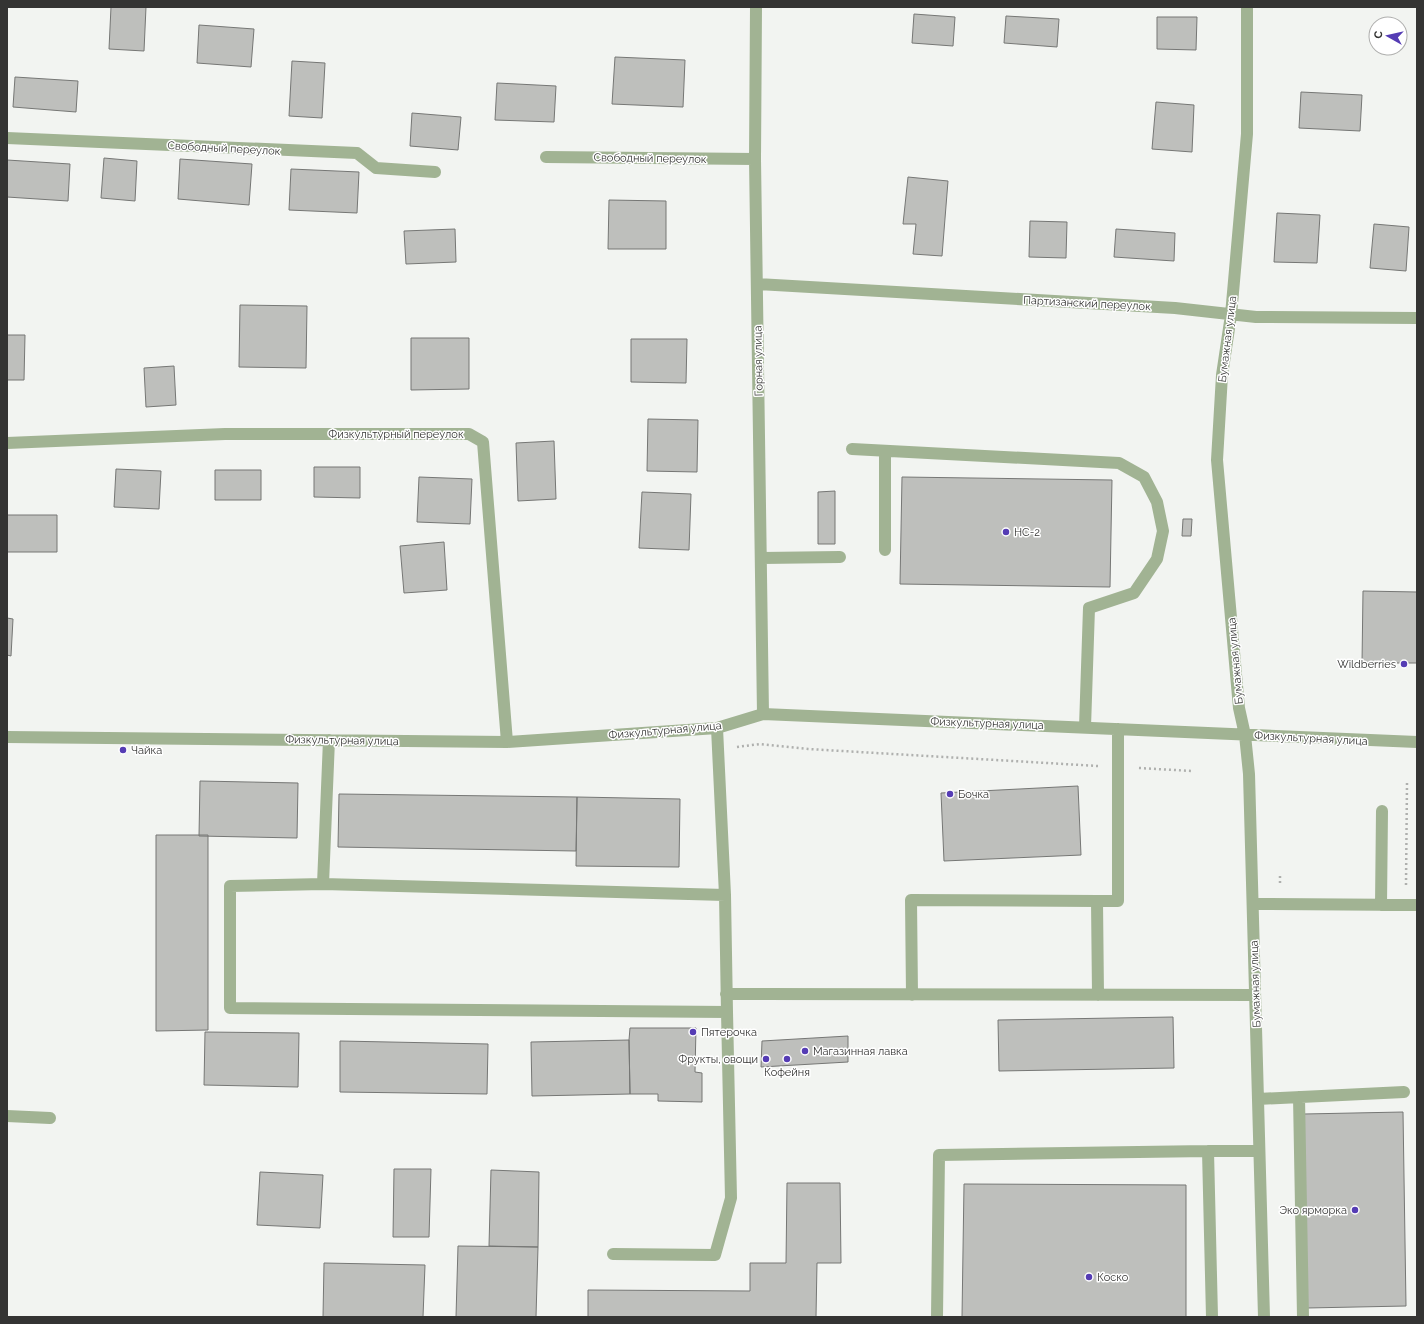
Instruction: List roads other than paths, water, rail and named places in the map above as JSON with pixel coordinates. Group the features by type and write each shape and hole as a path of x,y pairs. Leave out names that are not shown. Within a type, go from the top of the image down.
{"street":[{"name":"Горная улица","path":"756,7 755,159 763,714"},
{"name":"Бумажная улица","path":"1247,7 1247,134 1231,315 1222,375 1217,460 1239,708 1246,735 1250,774 1252,904 1264,1317"},
{"name":"Свободный переулок","path":"7,138 358,153 376,168 435,172"},
{"name":"Свободный переулок","path":"546,157 755,159"},
{"name":"Партизанский переулок","path":"757,284 1175,308 1256,317 1417,318"},
{"name":"Физкультурный переулок","path":"7,443 225,434 469,434 483,442 507,742"},
{"path":"852,449 1119,463 1144,477 1157,502 1163,531 1157,559 1134,593 1089,608 1084,727"},
{"path":"885,451 885,550"},
{"path":"761,558 840,557"},
{"name":"Физкультурная улица","path":"7,736 507,742 717,728 763,714 1417,742"},
{"path":"613,1254 715,1255 731,1198 725,894 717,728"},
{"path":"912,995 911,900 1118,901 1118,729"},
{"path":"323,884 329,740"},
{"path":"1381,905 1382,811"},
{"path":"725,894 323,884 230,886 230,1008 727,1012"},
{"path":"1097,901 1098,995"},
{"path":"1252,904 1417,905"},
{"path":"726,994 1255,995"},
{"path":"1258,1099 1404,1092"},
{"path":"1299,1097 1303,1317"},
{"path":"7,1116 50,1118"},
{"path":"937,1317 939,1155 1208,1150 1259,1152"},
{"path":"1208,1150 1212,1317"}],"place":[{"name":"НС-2","path":"1006,532"},
{"name":"Wildberries","path":"1404,664"},
{"name":"Чайка","path":"123,750"},
{"name":"Бочка","path":"950,794"},
{"name":"Пятерочка","path":"693,1032"},
{"name":"Магазинная лавка","path":"805,1051"},
{"name":"Фрукты, овощи","path":"766,1059"},
{"name":"Кофейня","path":"787,1059"},
{"name":"Эко ярморка","path":"1355,1210"},
{"name":"Коско","path":"1089,1277"}]}
